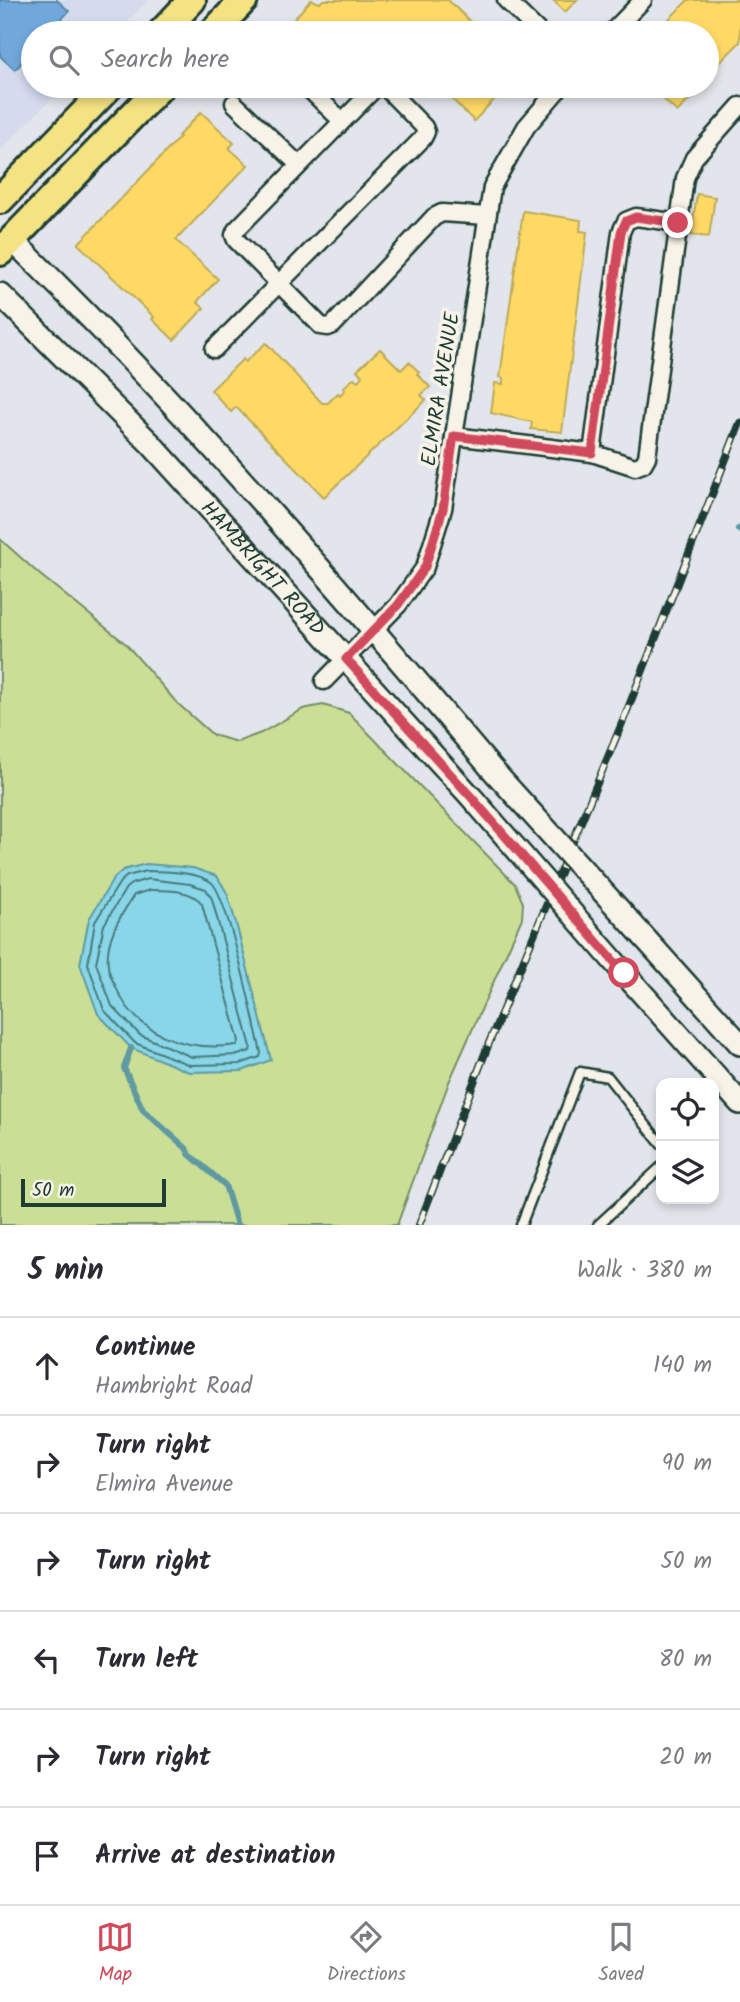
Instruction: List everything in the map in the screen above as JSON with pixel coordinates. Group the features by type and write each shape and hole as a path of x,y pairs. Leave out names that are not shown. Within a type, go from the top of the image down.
{"main road":[{"path":"172,21 192,0"},
{"path":"224,21 244,0"},
{"path":"0,200 98,98"},
{"path":"6,246 149,98"}],"street":[{"path":"506,0 528,21"},
{"path":"623,21 643,0"},
{"path":"318,98 342,121"},
{"path":"365,98 234,235 321,326 333,325 434,217 453,212 487,216"},
{"path":"214,349 280,285 426,132 396,98"},
{"name":"ELMIRA AVENUE","path":"324,681 398,605 425,567 443,509 492,187 526,127 551,98"},
{"path":"234,103 299,165"},
{"path":"454,436 592,453 635,467 643,464 647,457 685,178 694,158 740,106"},
{"path":"592,453 621,232 626,221 636,217 678,223"},
{"name":"HAMBRIGHT ROAD","path":"6,246 135,363 374,630 490,767 740,1045"},
{"name":"HAMBRIGHT ROAD","path":"0,294 150,443 473,799 740,1103"}],"lane":[{"path":"522,1225 580,1072 608,1077 659,1141"},
{"path":"598,1225 656,1172"}],"shaded area":[{"path":"0,0 149,0 128,21 21,21 21,98 52,98 0,151"}],"green space":[{"path":"0,539 126,644 176,702 213,735 237,742 261,733 303,709 323,705 349,713 515,884 523,903 522,918 449,1082 397,1225 0,1225"}],"water":[{"path":"146,864 193,868 217,876 227,893 236,923 271,1060 242,1071 189,1072 131,1048 98,1014 80,964 89,919 114,878 123,870"}],"building: Homes":[{"path":"311,0 320,3 323,0 448,0 470,21 294,21"},
{"path":"553,0 577,0 565,12"},
{"path":"688,0 740,0 740,42 719,63 719,21 667,21"},
{"path":"453,98 496,98 474,121"},
{"path":"662,98 691,98 677,112"},
{"path":"201,112 234,143 229,148 248,165 176,240 218,279 197,302 204,308 174,340 152,319 154,317 78,244"},
{"path":"697,194 715,197 709,237 691,235"},
{"path":"523,211 581,220 580,231 587,232 562,432 531,429 532,422 491,413 495,383 503,384 503,378 500,377"},
{"path":"266,343 322,403 328,403 338,393 340,395 345,390 343,388 354,378 358,381 362,376 357,370 380,349 401,370 409,362 419,372 417,374 430,387 421,395 426,400 324,497 236,407 231,412 211,390 243,359 245,362"}],"building: Schools":[{"path":"0,0 57,0 69,11 60,21 21,21 21,63 15,70 0,56"}],"waterway":[{"path":"131,1048 124,1068 143,1110 225,1185 237,1225"}],"railway":[{"path":"419,1225 489,1043 625,716 740,423"}],"route":[{"path":"624,973 473,799 346,659 398,605 425,567 443,509 454,436 592,453 621,232 626,221 636,217 678,223"}]}
